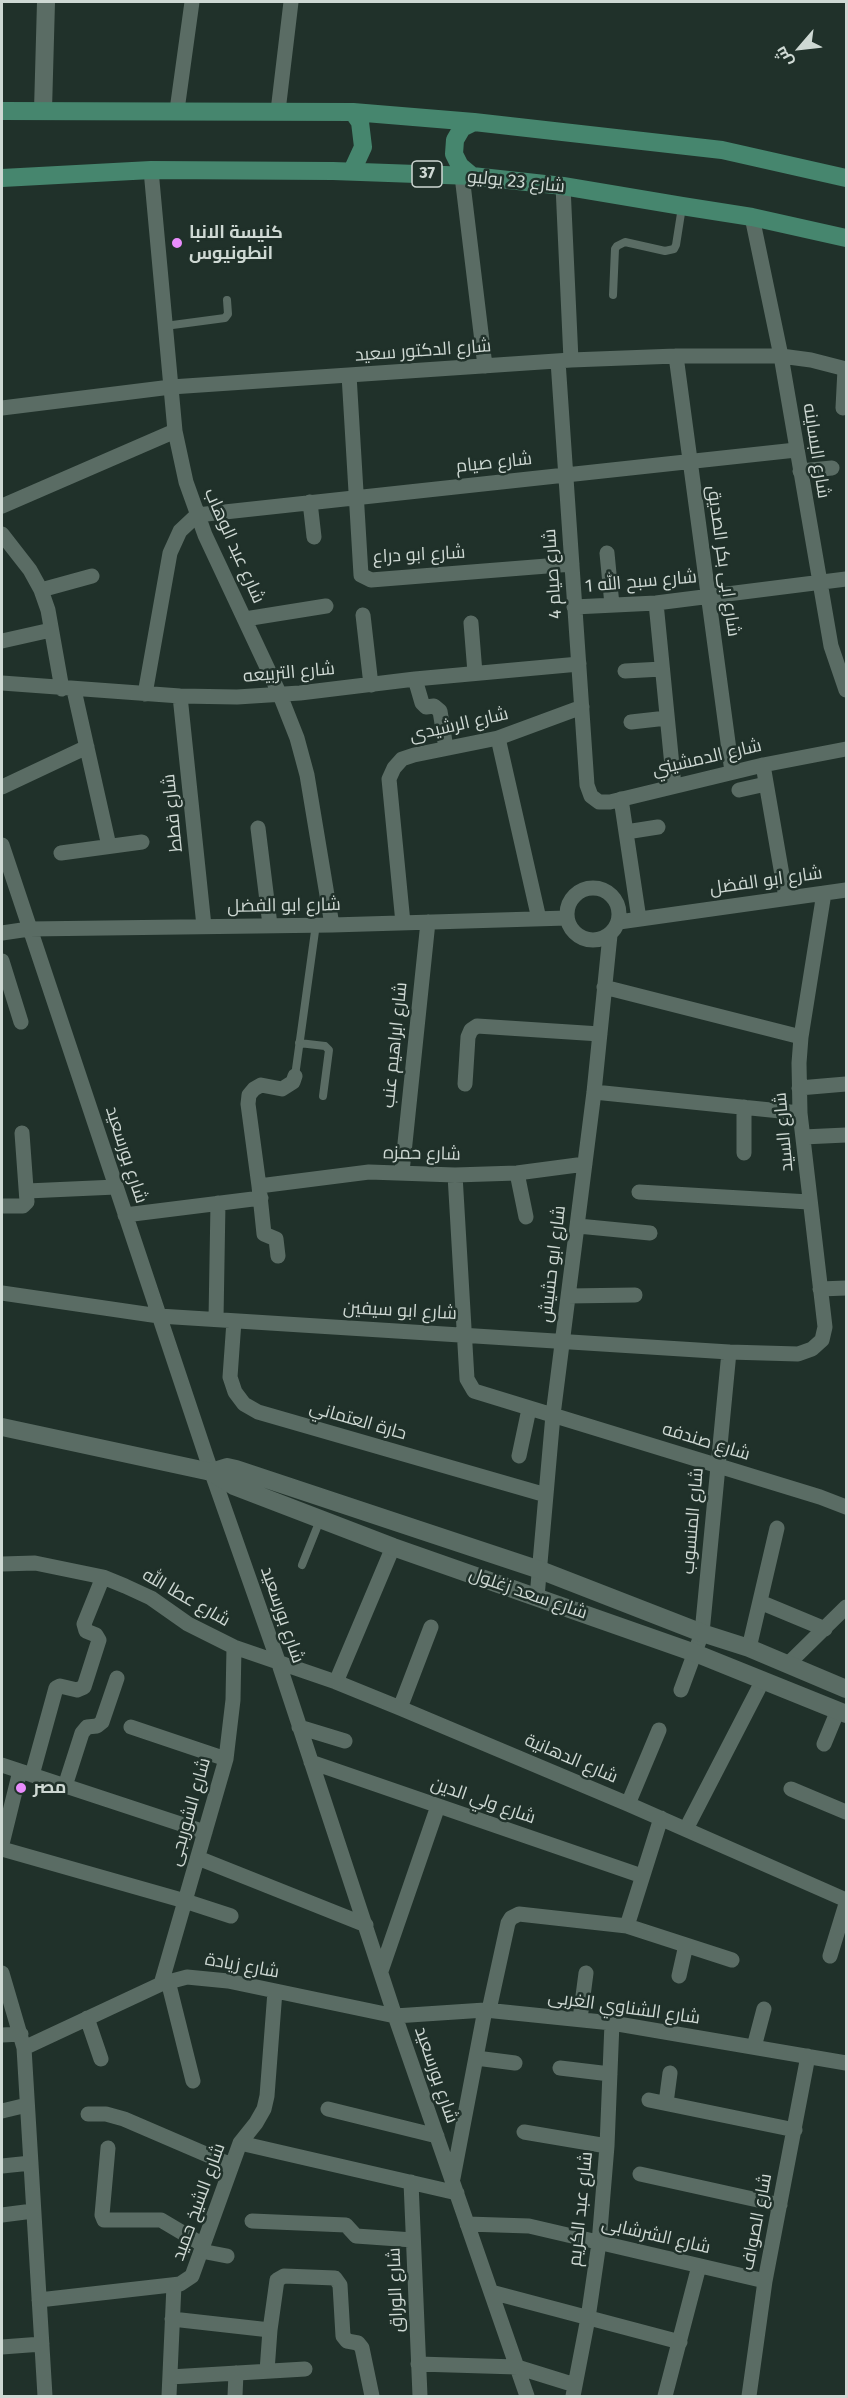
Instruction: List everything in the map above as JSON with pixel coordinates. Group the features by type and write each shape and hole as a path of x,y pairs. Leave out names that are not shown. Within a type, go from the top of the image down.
{"main road":[{"path":"2,111 353,112 474,122 722,150 846,178"},
{"path":"352,171 363,147 360,122 353,112"},
{"path":"467,176 454,154 455,140 462,128 474,122"},
{"name":"شارع 23 يوليو","path":"2,178 151,170 352,171 467,176 563,186 752,218 846,238"}],"street":[{"path":"43,110 46,2"},
{"path":"177,110 192,2"},
{"path":"278,111 291,2"},
{"name":"شارع عبد الوهاب","path":"151,170 175,431 186,482 196,514 280,695 297,738 307,775 332,925"},
{"path":"467,176 485,366"},
{"name":"شارع صيام 4","path":"563,186 565,474 587,785"},
{"name":"شارع البساينه","path":"752,218 781,357 818,582 831,646 846,690"},
{"name":"شارع الدكتور سعيد","path":"2,408 171,387 564,360 676,356 781,357 811,360 846,369"},
{"name":"شارع ابى بكر الصديق","path":"676,356 732,772"},
{"path":"843,408 846,369"},
{"name":"شارع ابو دراع","path":"349,375 361,575 366,579 572,564"},
{"path":"2,506 175,431"},
{"name":"شارع صيام","path":"196,514 796,450"},
{"path":"800,471 832,468"},
{"path":"310,502 314,537"},
{"path":"145,694 170,553 180,531 196,514"},
{"path":"2,534 30,570 41,590 68,689 87,747 109,846"},
{"path":"607,553 612,605"},
{"path":"41,590 92,576"},
{"name":"شارع سبح الله 1","path":"574,607 656,603 846,579"},
{"path":"656,603 674,786"},
{"path":"245,619 326,606"},
{"path":"363,615 371,685"},
{"path":"471,624 475,673"},
{"path":"2,641 51,630"},
{"name":"شارع التربيعه","path":"2,683 180,696 280,695 415,679 579,664"},
{"path":"625,670 662,669"},
{"path":"415,679 422,703 426,707 434,706 440,711 446,748"},
{"name":"شارع قطط","path":"180,696 204,926"},
{"name":"شارع الرشيدى","path":"403,923 389,779 394,768 402,759 414,754 498,738 582,707"},
{"path":"631,722 667,718"},
{"path":"498,738 539,919"},
{"path":"2,787 87,747"},
{"name":"شارع الدمشيني","path":"587,785 591,796 600,802 763,765 846,749"},
{"path":"763,765 786,898"},
{"path":"739,790 766,784"},
{"path":"621,799 639,919"},
{"path":"626,832 658,827"},
{"path":"258,828 270,925"},
{"path":"61,853 142,842"},
{"name":"شارع بورسعيد","path":"2,845 211,1472 278,1661 395,2016 527,2397"},
{"path":"600,888 608,892 618,905 619,922 610,935 595,940 580,937 569,925 567,918 570,901 583,890 600,888"},
{"name":"شارع ابو الفضل","path":"619,922 846,890"},
{"name":"شارع السيد","path":"798,1354 812,1348 822,1340 825,1327 809,1202 799,1088 801,1038 824,893"},
{"name":"شارع ابو الفضل","path":"2,933 29,929 332,925 567,918"},
{"name":"شارع ابراهيم عنب","path":"402,1172 428,922"},
{"name":"شارع ابو حشيش","path":"537,1597 553,1415 594,1092 610,935"},
{"path":"2,961 21,1022"},
{"path":"604,987 801,1038"},
{"path":"465,1084 468,1037 471,1030 477,1026 600,1034"},
{"path":"278,1256 276,1239 264,1234 248,1104 249,1095 254,1089 261,1085 282,1089 288,1087 295,1076"},
{"path":"799,1088 846,1084"},
{"path":"594,1092 800,1113"},
{"path":"744,1107 744,1153"},
{"path":"2,1206 25,1205 27,1202 22,1133"},
{"path":"803,1137 846,1134"},
{"name":"شارع حمزه","path":"125,1215 218,1203 338,1175 402,1172 455,1175 517,1173 585,1164"},
{"path":"517,1173 526,1217"},
{"name":"شارع صندفه","path":"455,1175 467,1379 474,1391 820,1497 846,1507"},
{"path":"27,1191 116,1186"},
{"path":"639,1192 809,1202"},
{"path":"216,1319 218,1203"},
{"path":"578,1226 651,1233"},
{"path":"820,1289 846,1288"},
{"name":"شارع ابو سيفين","path":"2,1293 159,1316 729,1352 798,1354"},
{"path":"568,1296 635,1295"},
{"name":"حارة العتماني","path":"234,1321 230,1377 235,1392 244,1404 258,1412 546,1495"},
{"name":"شارع المنسوب","path":"681,1690 702,1633 729,1352"},
{"path":"519,1456 529,1409"},
{"name":"شارع سعد زغلول","path":"2,1427 211,1472 234,1486 393,1547 695,1653 842,1712"},
{"name":"شارع سعد زغلول","path":"211,1472 227,1467 236,1469 540,1570 702,1633 749,1648 846,1689"},
{"path":"749,1648 777,1528"},
{"path":"336,1682 393,1547"},
{"name":"شارع عطا الله","path":"2,1564 35,1563 103,1577 151,1598 188,1624 234,1647 278,1661"},
{"path":"103,1577 84,1624 86,1631 96,1635 99,1640 84,1687 77,1690 60,1686 56,1688 2,1846 185,1900 231,1917"},
{"path":"760,1602 825,1629"},
{"path":"789,1664 846,1607"},
{"path":"400,1708 431,1627"},
{"name":"شارع الشوربجى","path":"164,1983 185,1900 226,1759 233,1700 234,1647"},
{"name":"شارع الدهانية","path":"278,1661 400,1708 661,1818 846,1902"},
{"path":"64,1786 82,1733 87,1727 97,1726 102,1722 117,1678"},
{"path":"686,1829 763,1680"},
{"path":"824,1744 842,1712"},
{"path":"131,1727 226,1759"},
{"path":"299,1727 345,1741"},
{"path":"628,1804 659,1730"},
{"name":"شارع ولي الدين","path":"311,1762 642,1876"},
{"path":"2,1765 205,1832"},
{"path":"792,1789 846,1812"},
{"path":"381,1971 438,1806"},
{"path":"627,1926 661,1818"},
{"path":"198,1858 366,1925"},
{"path":"830,1956 846,1902"},
{"path":"240,2143 411,2182 455,2187 476,2058 487,2010 508,1923 519,1914 627,1926 732,1960"},
{"path":"679,1976 686,1945"},
{"path":"2,1973 4,1988 22,2041 45,2397"},
{"path":"580,2019 586,1973"},
{"name":"شارع زيادة","path":"22,2041 87,2018 164,1983 188,1977 208,1978 395,2016"},
{"path":"164,1983 193,2081"},
{"name":"شارع الشيخ حميد","path":"39,2300 174,2285 184,2283 192,2276 240,2143 264,2109 275,1991"},
{"path":"754,2047 764,2009"},
{"name":"شارع الشناوي الغربى","path":"395,2016 487,2010 580,2019 846,2063"},
{"path":"87,2018 102,2059"},
{"name":"شارع عبد الكريم","path":"574,2391 599,2243 607,2146 612,2023"},
{"path":"2,2035 22,2041"},
{"name":"شارع الصواف","path":"749,2397 765,2281 808,2056"},
{"path":"476,2058 515,2063"},
{"path":"560,2068 610,2074"},
{"path":"666,2103 670,2073"},
{"path":"649,2100 795,2130"},
{"path":"2,2110 27,2104"},
{"path":"328,2109 437,2136"},
{"path":"88,2114 106,2114 124,2119 231,2165"},
{"path":"524,2132 607,2146"},
{"path":"108,2148 102,2217 104,2220 153,2218 160,2220 202,2248 227,2256"},
{"path":"2,2166 31,2163"},
{"path":"640,2174 780,2205"},
{"name":"شارع الوراق","path":"411,2182 420,2397"},
{"path":"2,2215 33,2211"},
{"path":"252,2221 346,2225 356,2236 413,2240"},
{"name":"شارع الشرشابى","path":"467,2224 522,2225 765,2281"},
{"path":"665,2397 699,2266"},
{"path":"267,2371 276,2282 284,2276 335,2277 339,2282 343,2336 347,2341 358,2343 362,2348 372,2397"},
{"path":"169,2397 174,2285"},
{"path":"491,2292 680,2342"},
{"path":"172,2319 270,2330"},
{"path":"2,2347 42,2344"},
{"path":"418,2364 517,2367 574,2391"},
{"path":"170,2377 305,2369"},
{"path":"236,2373 236,2397"}],"lane":[{"path":"613,295 617,246 625,242 665,251 674,249 682,206"},
{"path":"165,326 225,318 228,314 226,300"},
{"path":"295,1076 316,924"},
{"path":"299,1043 325,1046 329,1050 323,1096"},
{"path":"302,1565 320,1519"}],"place":[{"name":"كنيسة الانبا انطونيوس","path":"177,243"},
{"name":"مصر","path":"21,1788"}]}
